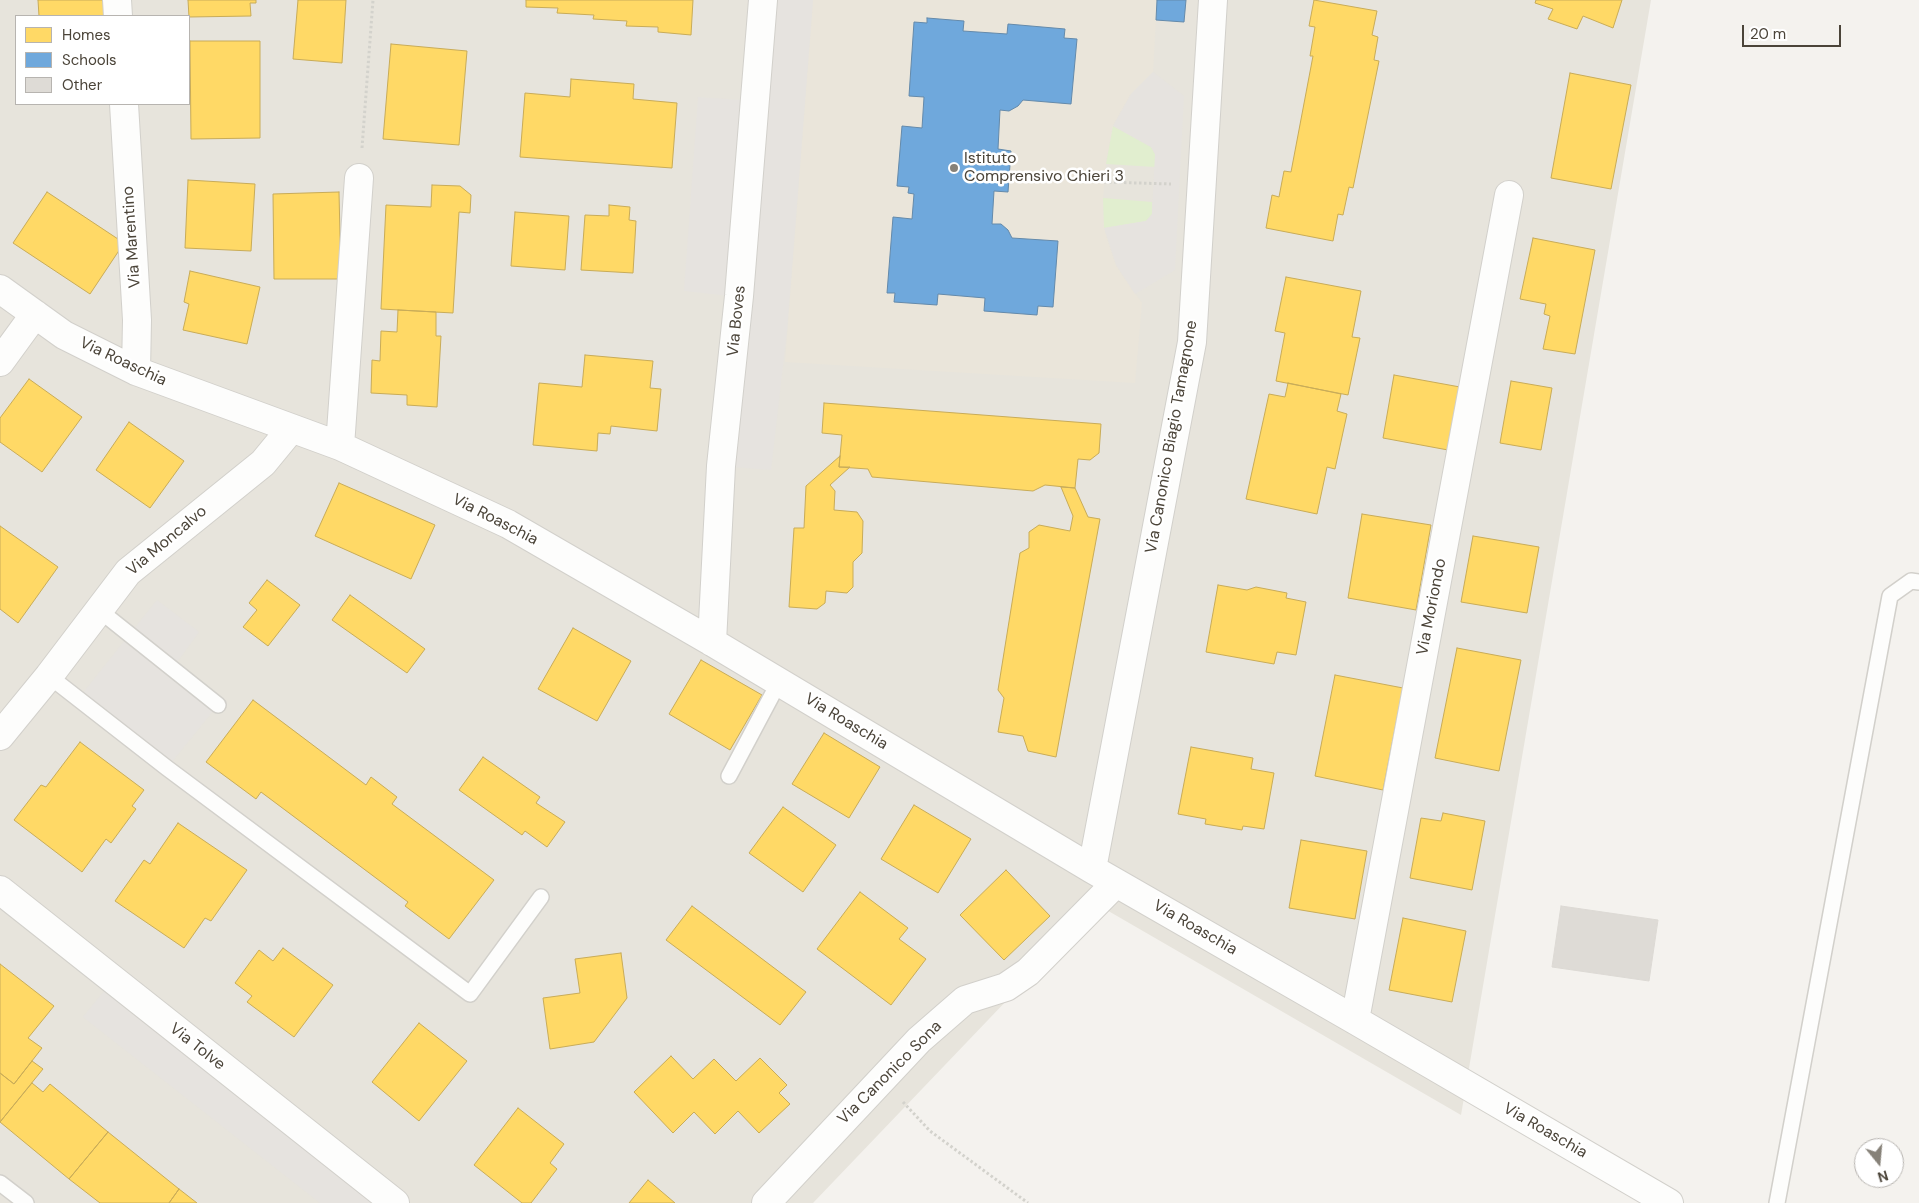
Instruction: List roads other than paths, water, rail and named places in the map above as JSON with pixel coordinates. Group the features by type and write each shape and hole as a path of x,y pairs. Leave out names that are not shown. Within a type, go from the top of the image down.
{"street":[{"path":"117,0 118,15"},
{"name":"Via Boves","path":"712,642 721,466 740,296 763,0"},
{"name":"Via Canonico Biagio Tamagnone","path":"1092,869 1192,342 1213,0"},
{"name":"Via Marentino","path":"124,105 137,320 136,371"},
{"path":"340,446 359,178"},
{"name":"Via Moriondo","path":"1356,1020 1509,194"},
{"name":"Via Roaschia","path":"0,290 64,335 136,371 340,446 508,524 712,642 1092,869 1356,1020 1669,1203"},
{"path":"0,362 35,314"},
{"name":"Via Moncalvo","path":"0,736 49,676 128,572 263,463 291,429"},
{"name":"Via Canonico Sona","path":"766,1203 919,1040 965,1000 1006,987 1028,972 1116,883"},
{"name":"Via Tolve","path":"0,890 395,1203"}],"lane":[{"path":"1777,1203 1890,596 1911,581 1919,582"},
{"path":"99,610 218,705"},
{"path":"49,676 167,768 470,994 541,897"},
{"path":"729,776 779,682"},
{"path":"0,1183 26,1203"}],"place":[{"name":"Istituto Comprensivo Chieri 3","path":"954,168"}]}
